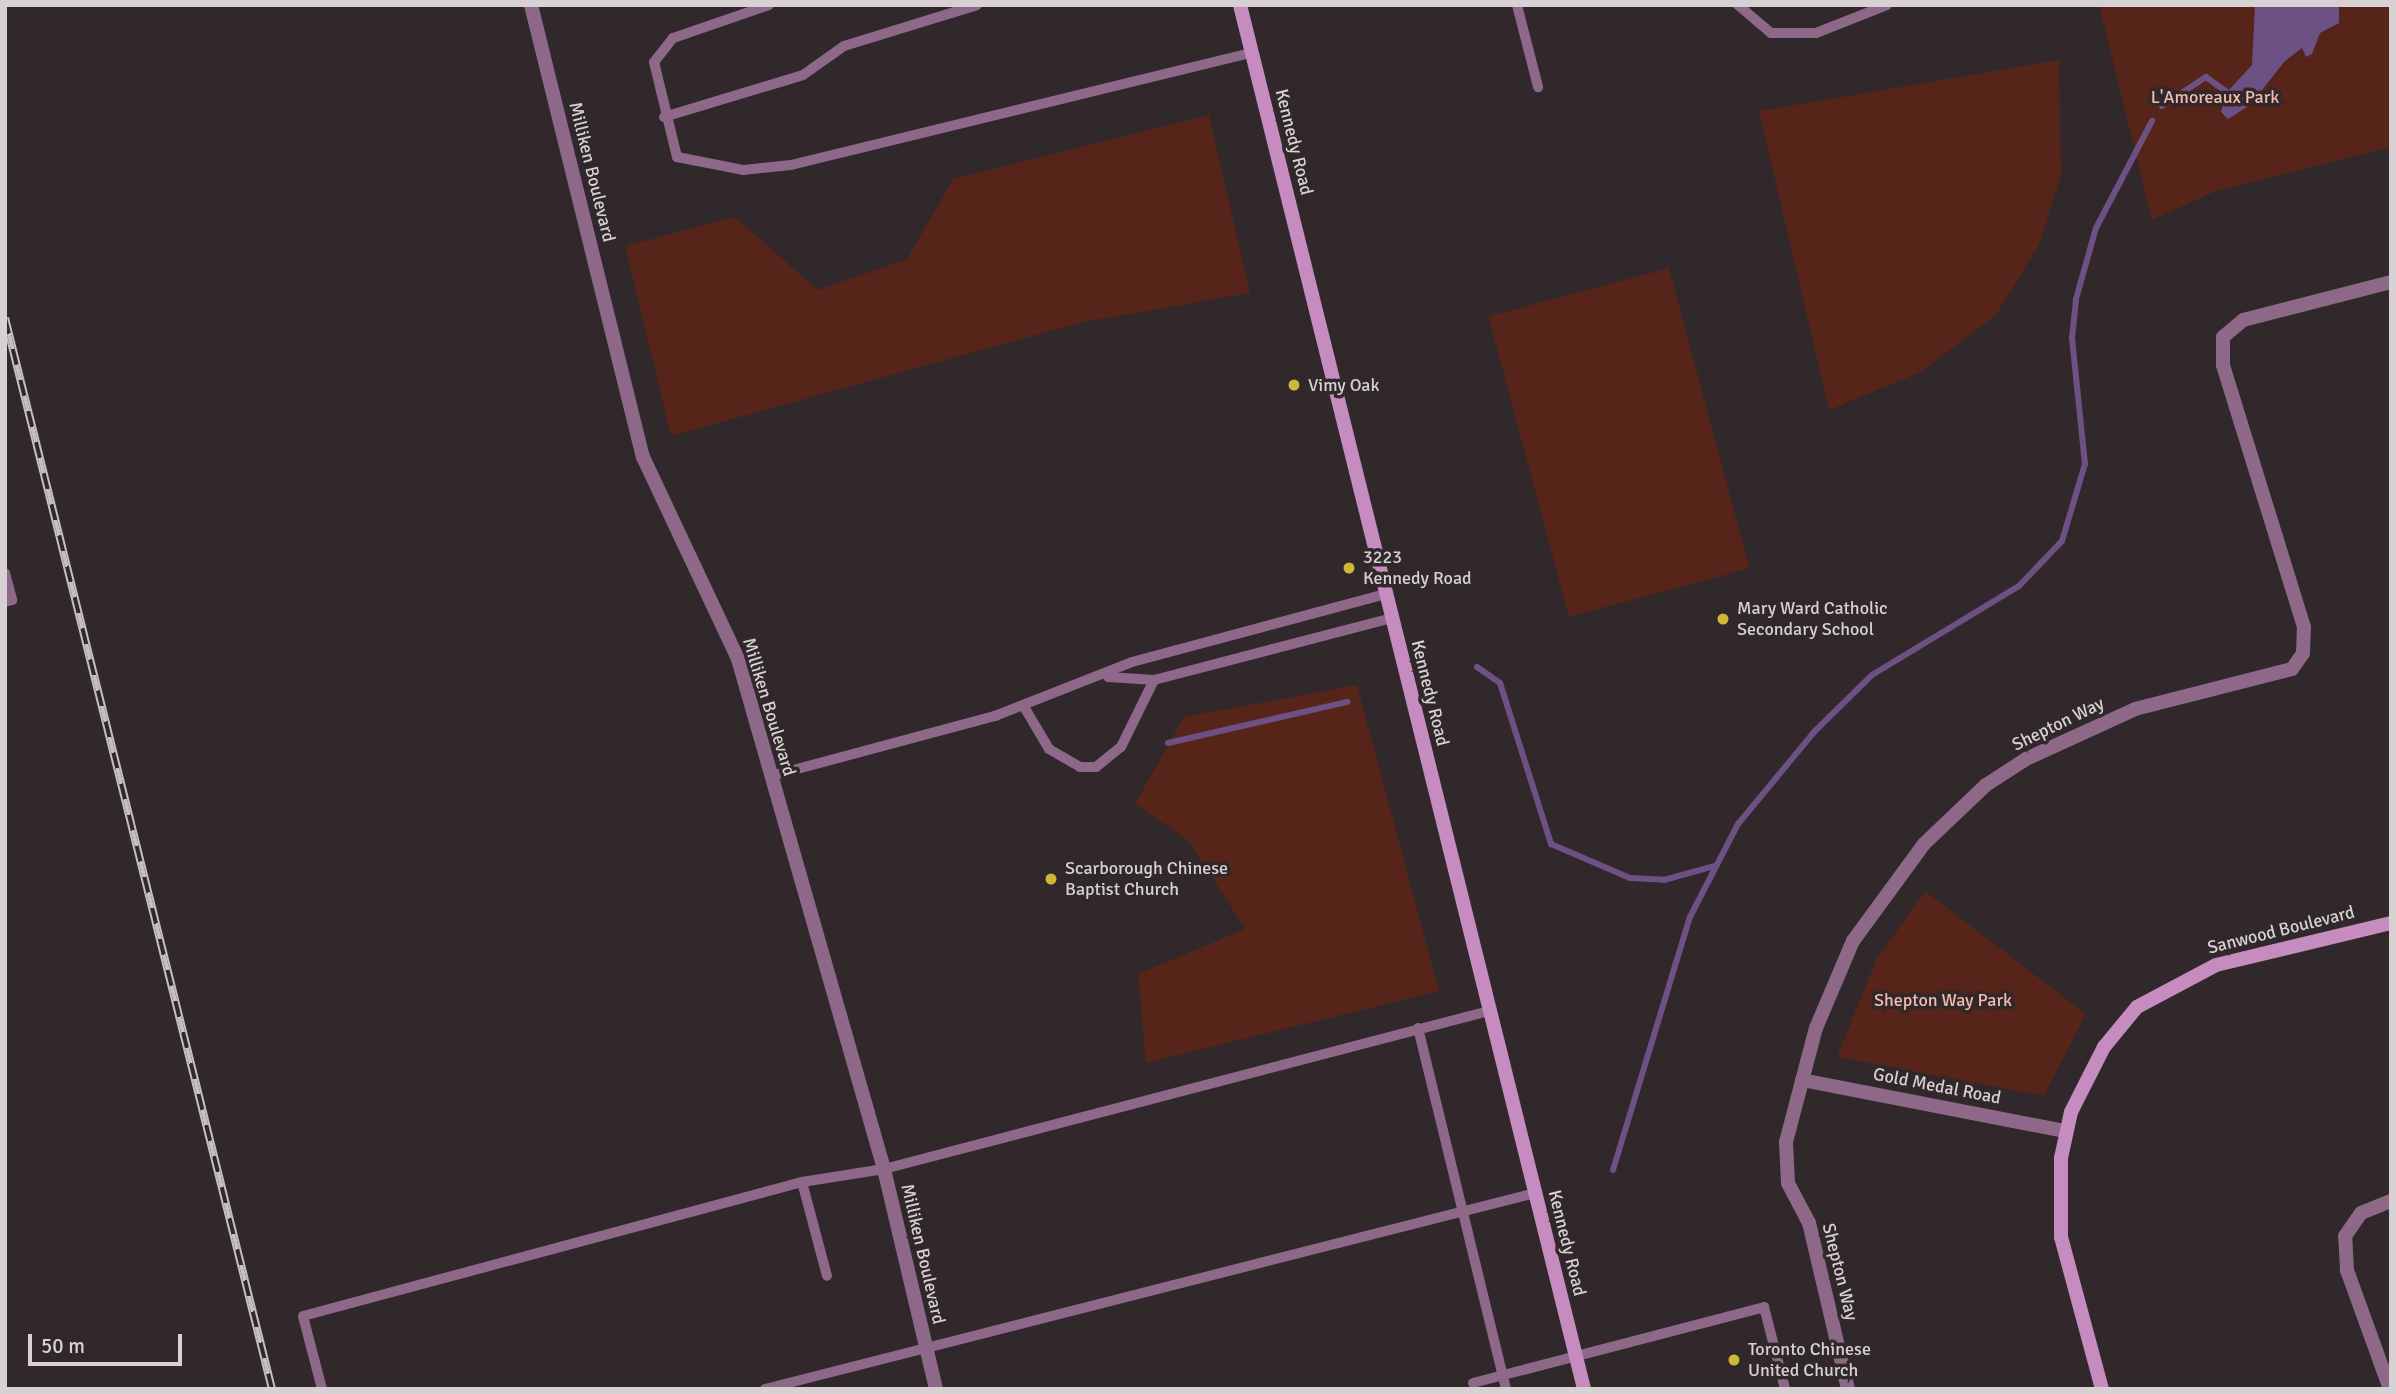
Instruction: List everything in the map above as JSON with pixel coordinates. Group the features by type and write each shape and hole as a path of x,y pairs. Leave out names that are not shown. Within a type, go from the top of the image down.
{"main road":[{"name":"Kennedy Road","path":"1240,5 1584,1389"},
{"name":"Sanwood Boulevard","path":"2102,1389 2061,1237 2064,1131 2108,1040 2137,1007 2174,983 2216,965 2391,923"}],"street":[{"name":"Milliken Boulevard","path":"531,5 643,457 738,659 884,1169 936,1389"},
{"name":"Shepton Way","path":"1848,1389 1808,1223 1788,1183 1786,1142 1816,1028 1853,941 1924,844 1986,785 2064,739 2135,709 2292,669 2303,653 2304,627 2223,365 2223,337 2243,320 2391,282"},
{"name":"Gold Medal Road","path":"1802,1080 2064,1131"},
{"path":"2390,1389 2347,1270 2345,1236 2361,1213 2391,1201"}],"lane":[{"path":"769,5 673,38 654,62 664,117 677,157 743,170 879,148 1252,53"},
{"path":"664,117 803,75 844,46 977,5"},
{"path":"1517,5 1538,87"},
{"path":"1738,5 1771,33 1816,33 1887,5"},
{"path":"5,573 12,600 5,602"},
{"path":"771,776 1023,705 1102,677 1132,663 1386,594"},
{"path":"1102,677 1154,680 1392,618"},
{"path":"1023,705 1049,749 1080,767 1096,767 1121,747 1154,680"},
{"path":"322,1389 303,1316 802,1182 884,1169 1489,1011"},
{"path":"1418,1028 1506,1389"},
{"path":"802,1182 827,1276"},
{"path":"765,1389 1535,1193"},
{"path":"1473,1383 1764,1307 1785,1389"}],"green space":[{"name":"L'Amoreaux Park","path":"2099,5 2391,5 2391,147 2216,191 2152,220"},
{"path":"2059,60 2061,175 2039,245 1996,315 1921,372 1829,410 1759,111"},
{"path":"1209,115 1250,293 1083,322 671,436 625,246 735,217 818,290 907,259 953,179"},
{"path":"1669,268 1749,568 1569,617 1488,316"},
{"path":"1357,685 1439,991 1146,1063 1138,974 1245,929 1189,841 1135,804 1184,717"},
{"name":"Shepton Way Park","path":"1925,891 2086,1014 2044,1096 1837,1057 1876,960"}],"shaded area":[{"path":"2255,5 2339,5 2339,23 2320,33 2312,54 2306,57 2302,48 2285,61 2250,105 2228,119 2221,112 2227,92 2252,65"}],"waterway":[{"path":"2162,106 2206,77 2227,92"},
{"path":"1613,1170 1690,917 1738,824 1815,731 1872,675 2019,586 2062,541 2085,464 2072,338 2076,299 2096,228 2152,121"},
{"path":"1477,667 1500,683 1551,844 1630,878 1664,880 1714,866"},
{"path":"1168,743 1347,702"}],"railway":[{"path":"5,318 272,1389"}],"place":[{"name":"Vimy Oak","path":"1294,385"},
{"name":"3223 Kennedy Road","path":"1349,568"},
{"name":"Mary Ward Catholic Secondary School","path":"1723,619"},
{"name":"Scarborough Chinese Baptist Church","path":"1051,879"},
{"name":"Toronto Chinese United Church","path":"1734,1360"}]}
